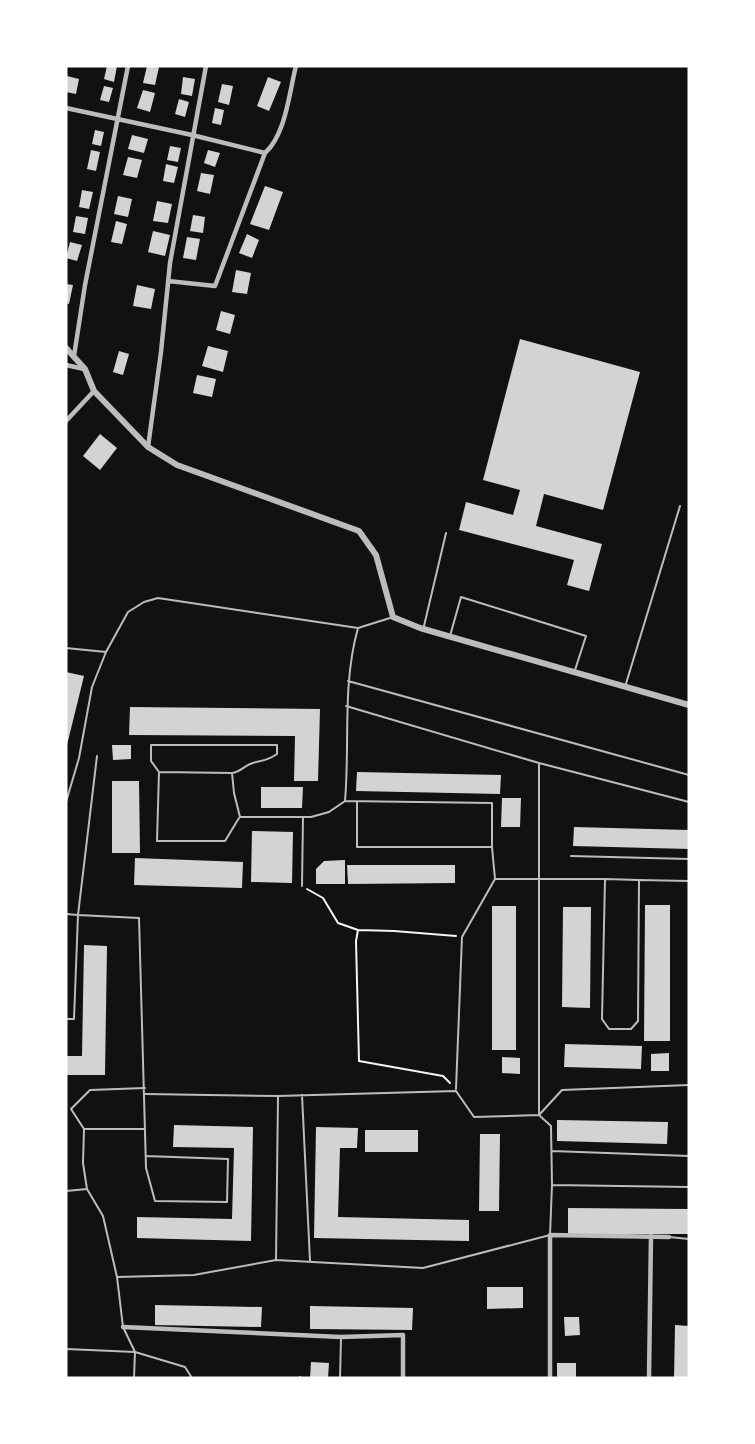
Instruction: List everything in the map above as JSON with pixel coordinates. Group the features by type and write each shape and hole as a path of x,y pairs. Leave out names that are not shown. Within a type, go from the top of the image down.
{"street":[{"path":"74,356 85,285 128,66"},
{"path":"148,447 168,281 206,66"},
{"path":"168,281 216,286 264,153 273,146 279,134 296,66"},
{"path":"66,108 264,153"},
{"path":"66,348 85,369 94,392 148,447 177,465 359,531 376,555 393,617 423,629 689,705"},
{"path":"66,365 85,369"},
{"path":"66,421 94,392"},
{"path":"550,1378 550,1235 669,1237"},
{"path":"649,1378 651,1236"},
{"path":"123,1327 341,1336 403,1335 403,1378"}],"lane":[{"path":"624,688 680,506"},
{"path":"423,629 446,533"},
{"path":"450,637 461,597 586,636 574,673"},
{"path":"66,802 79,758 92,687 106,652 128,612 144,602 158,598 358,628 393,617"},
{"path":"345,801 346,706 351,651 358,628"},
{"path":"66,648 106,652"},
{"path":"348,681 689,775"},
{"path":"346,706 539,763 689,802"},
{"path":"159,772 239,772 250,764 267,761 277,754 277,746 151,745 151,761 159,772 157,841 225,841 240,817 232,773"},
{"path":"66,1019 74,1019 78,915 97,756"},
{"path":"539,763 539,1115"},
{"path":"117,1277 194,1275 276,1260 423,1268 550,1235 551,1126 539,1115 474,1117 456,1090 462,937 495,879 492,803 345,801 329,812 303,817 240,817"},
{"path":"357,802 357,847 492,847"},
{"path":"302,886 303,817"},
{"path":"571,856 689,859"},
{"path":"495,879 689,881"},
{"path":"605,879 602,1019 609,1029 631,1029 638,1021 639,880"},
{"path":"66,915 139,918 146,1168 155,1201 227,1203 228,1159 146,1156"},
{"path":"539,1115 562,1090 689,1085"},
{"path":"71,1109 90,1090 145,1088"},
{"path":"145,1094 278,1096 456,1090"},
{"path":"302,1095 310,1261"},
{"path":"276,1260 278,1096"},
{"path":"66,1108 71,1109 84,1129 83,1163 87,1189 102,1216 117,1277 123,1327 135,1352 134,1378"},
{"path":"84,1129 145,1129"},
{"path":"552,1151 689,1156"},
{"path":"552,1185 689,1187"},
{"path":"66,1191 87,1189"},
{"path":"669,1237 689,1239"},
{"path":"340,1378 341,1336"},
{"path":"66,1349 135,1352 185,1366 192,1378"}],"path":[{"path":"302,886 322,898 338,923 358,930 462,937"},
{"path":"358,930 359,1061 443,1076 456,1090"}],"building":[{"path":"107,66 117,66 114,82 104,79"},
{"path":"147,66 159,67 155,85 143,83"},
{"path":"67,76 79,79 76,94 66,92"},
{"path":"183,77 195,79 192,96 181,94"},
{"path":"268,77 281,82 269,111 257,106"},
{"path":"222,84 233,86 229,105 218,102"},
{"path":"104,86 113,88 109,102 100,100"},
{"path":"143,90 155,93 150,112 137,108"},
{"path":"179,99 189,102 185,117 175,114"},
{"path":"215,108 224,110 221,125 212,123"},
{"path":"95,130 104,132 101,146 92,144"},
{"path":"132,135 148,139 144,153 128,149"},
{"path":"170,146 181,148 178,162 167,160"},
{"path":"91,150 100,152 96,171 87,169"},
{"path":"208,150 220,153 215,167 204,163"},
{"path":"128,157 142,160 137,178 123,175"},
{"path":"166,164 178,167 174,183 163,181"},
{"path":"201,173 214,175 210,194 197,191"},
{"path":"265,186 283,192 269,230 250,224"},
{"path":"82,190 93,192 89,209 79,207"},
{"path":"118,196 132,199 128,217 114,214"},
{"path":"157,201 172,204 168,223 153,221"},
{"path":"193,215 205,217 203,233 190,231"},
{"path":"76,216 88,218 85,234 73,232"},
{"path":"116,221 127,224 122,244 111,242"},
{"path":"153,231 170,235 165,256 148,252"},
{"path":"247,234 259,240 252,258 239,253"},
{"path":"187,237 200,239 196,260 183,258"},
{"path":"70,242 82,245 77,261 66,258"},
{"path":"236,270 251,273 247,294 232,292"},
{"path":"66,284 73,285 69,304 66,303"},
{"path":"137,285 155,289 151,309 133,306"},
{"path":"221,311 235,315 230,334 216,330"},
{"path":"520,339 640,372 603,510 544,494 536,526 602,544 589,591 567,585 574,560 459,530 466,502 513,515 520,490 483,480"},
{"path":"208,346 228,351 223,372 202,366"},
{"path":"119,351 129,354 123,375 113,372"},
{"path":"197,375 216,379 212,397 193,393"},
{"path":"100,434 117,448 100,470 83,456"},
{"path":"66,672 84,676 67,745 66,745"},
{"path":"130,707 320,709 318,781 294,781 295,736 129,735"},
{"path":"112,745 131,745 131,759 113,760"},
{"path":"357,772 501,775 500,794 356,791"},
{"path":"112,781 139,781 140,853 112,853"},
{"path":"261,787 303,787 302,808 261,808"},
{"path":"502,798 521,798 520,827 501,827"},
{"path":"574,827 689,830 689,849 573,846"},
{"path":"252,831 293,832 292,883 251,882"},
{"path":"135,858 243,862 242,888 134,885"},
{"path":"345,860 345,884 316,884 316,869 324,861"},
{"path":"347,865 455,865 455,883 348,884"},
{"path":"645,905 670,905 670,1041 644,1041"},
{"path":"492,906 516,906 516,1050 492,1050"},
{"path":"563,907 591,907 590,1008 562,1007"},
{"path":"84,945 107,946 105,1075 66,1075 67,1056 82,1056"},
{"path":"565,1044 642,1046 641,1069 564,1067"},
{"path":"669,1053 669,1071 651,1071 651,1054"},
{"path":"502,1057 520,1058 520,1074 502,1073"},
{"path":"557,1120 668,1122 667,1144 557,1141"},
{"path":"174,1125 253,1127 251,1241 137,1238 137,1217 232,1219 234,1148 173,1147"},
{"path":"316,1127 358,1128 357,1148 340,1148 338,1217 469,1220 469,1241 314,1238"},
{"path":"365,1130 418,1130 418,1152 365,1152"},
{"path":"480,1134 500,1134 499,1211 479,1211"},
{"path":"568,1208 689,1209 689,1234 568,1234"},
{"path":"487,1287 523,1287 523,1308 487,1309"},
{"path":"155,1305 262,1307 261,1327 155,1325"},
{"path":"310,1306 413,1308 412,1330 310,1329"},
{"path":"564,1317 579,1317 580,1335 565,1336"},
{"path":"675,1325 689,1326 689,1378 674,1378"},
{"path":"311,1362 329,1363 328,1378 310,1378"},
{"path":"557,1363 576,1363 576,1378 557,1378"}]}
